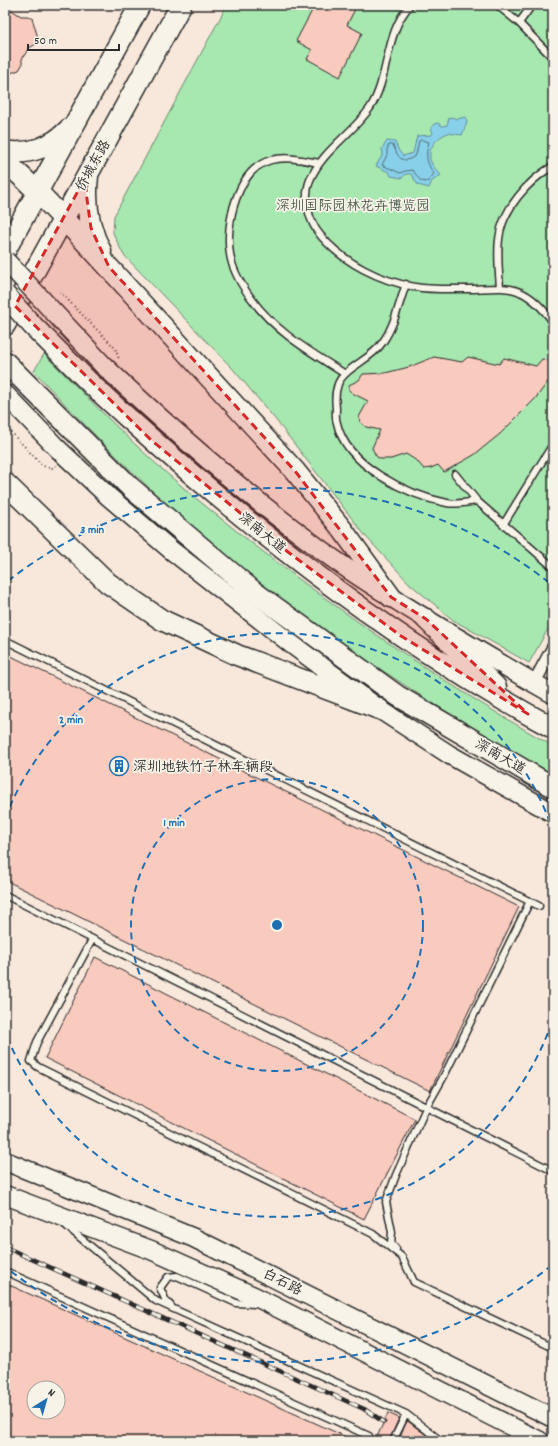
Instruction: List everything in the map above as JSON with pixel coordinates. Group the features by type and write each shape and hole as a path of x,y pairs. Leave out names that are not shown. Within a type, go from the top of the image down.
{"main road":[{"path":"5,251 140,5"},
{"name":"侨城东路","path":"5,325 181,5"},
{"path":"5,151 27,152 39,149 52,143 64,134 77,120"},
{"path":"5,161 38,192 109,267 295,471 342,529 391,597"},
{"path":"89,171 86,192 91,228 109,267"},
{"path":"5,260 103,364 161,420 224,473 324,553 426,619 553,694"},
{"name":"深南大道","path":"5,295 33,326 92,385 151,440 212,492 356,604 449,667 553,728"},
{"name":"深南大道","path":"5,362 68,427 130,487 252,591 398,696 553,787"},
{"path":"5,394 57,456 109,497 171,550 290,643 379,709 450,755 553,813"},
{"path":"5,483 43,522 108,583 162,620 237,655 379,709"},
{"path":"5,497 43,522"},
{"path":"426,619 494,685 528,714"},
{"name":"白石路","path":"5,1161 194,1238 553,1418"},
{"name":"白石路","path":"5,1194 151,1250 270,1304 540,1441"}],"street":[{"path":"534,683 553,648"}],"lane":[{"path":"410,5 403,12 395,28 379,86 370,107 357,124 319,164 310,181 306,198 308,213 317,232 330,247 347,260 367,271 406,284 442,289 500,288 520,292 548,314 553,322"},
{"path":"497,5 519,23 553,58"},
{"path":"519,23 532,5"},
{"path":"319,164 283,158 269,161 256,170 245,182 235,203 228,229 230,256 238,276 250,298 270,322 292,340 345,374"},
{"path":"500,288 499,237 506,216 517,198 529,184 553,166"},
{"path":"406,284 389,331 382,344 369,357 345,374 338,383 335,395 336,423 346,443 359,458 378,474 401,488 449,504 477,501"},
{"path":"503,525 553,444"},
{"path":"455,474 477,501 553,567"},
{"path":"5,640 539,906"},
{"path":"5,895 553,1171"},
{"path":"530,901 426,1108 396,1175 386,1202 392,1232 391,1243 402,1257 414,1282 553,1348"},
{"path":"92,940 37,1042 31,1061 45,1071 373,1234 402,1257"},
{"path":"50,1212 150,1297 404,1417 429,1431 441,1441"},
{"path":"5,1271 368,1436 366,1441"},
{"path":"177,1311 166,1301 160,1288 168,1277 177,1276 236,1303 270,1304"},
{"path":"393,1441 404,1417"}],"path":[{"path":"60,292 115,348"},
{"path":"5,426 43,466 53,468 57,456"}],"highlighted area":[{"path":"89,171 86,192 91,228 109,267 295,471 391,597 426,619 528,714 401,636 288,552 151,440 15,306"}],"green space":[{"name":"深圳国际园林花卉博览园","path":"227,5 553,5 553,620 529,663 453,620 410,584 367,538 275,419 233,369 123,254 113,233 114,216"},
{"path":"44,354 116,426 172,478 278,563 322,596 412,659 505,718 553,746 553,776 454,717 358,654 264,586 219,550 139,478 85,425 34,371"}],"water":[{"path":"452,117 456,119 466,117 467,122 462,135 448,133 440,137 431,148 431,162 441,175 432,181 429,188 418,185 411,174 406,174 402,178 391,176 389,172 376,166 383,154 382,149 387,141 395,142 403,156 413,153 417,136 431,135 433,133 431,128 434,124 438,123 442,126 447,125 449,118"}],"building":[{"path":"315,5 357,5 347,25 362,33 340,77 307,59 312,50 296,41"},
{"path":"5,6 21,16 32,18 38,38 36,44 29,48 22,59 22,65 19,70 5,75"},
{"path":"434,357 462,362 468,357 499,364 504,358 536,366 542,359 553,361 553,375 535,399 500,434 474,455 444,472 438,465 424,469 417,461 406,454 391,459 380,459 376,456 372,448 380,430 366,427 360,422 359,417 368,401 352,393 349,390 349,385 359,380 363,374 385,373 409,367"},
{"name":"深圳地铁竹子林车辆段","path":"5,653 519,907 430,1091 5,880"},
{"path":"95,957 415,1119 364,1219 45,1058"},
{"path":"5,1283 355,1441 5,1441"},
{"path":"388,1413 399,1418 389,1441 375,1441"},
{"path":"407,1421 409,1422 434,1441 398,1441"}],"railway":[{"path":"5,1247 364,1409 384,1422"}],"place":[{"name":"深圳地铁竹子林车辆段","path":"119,766"}]}
